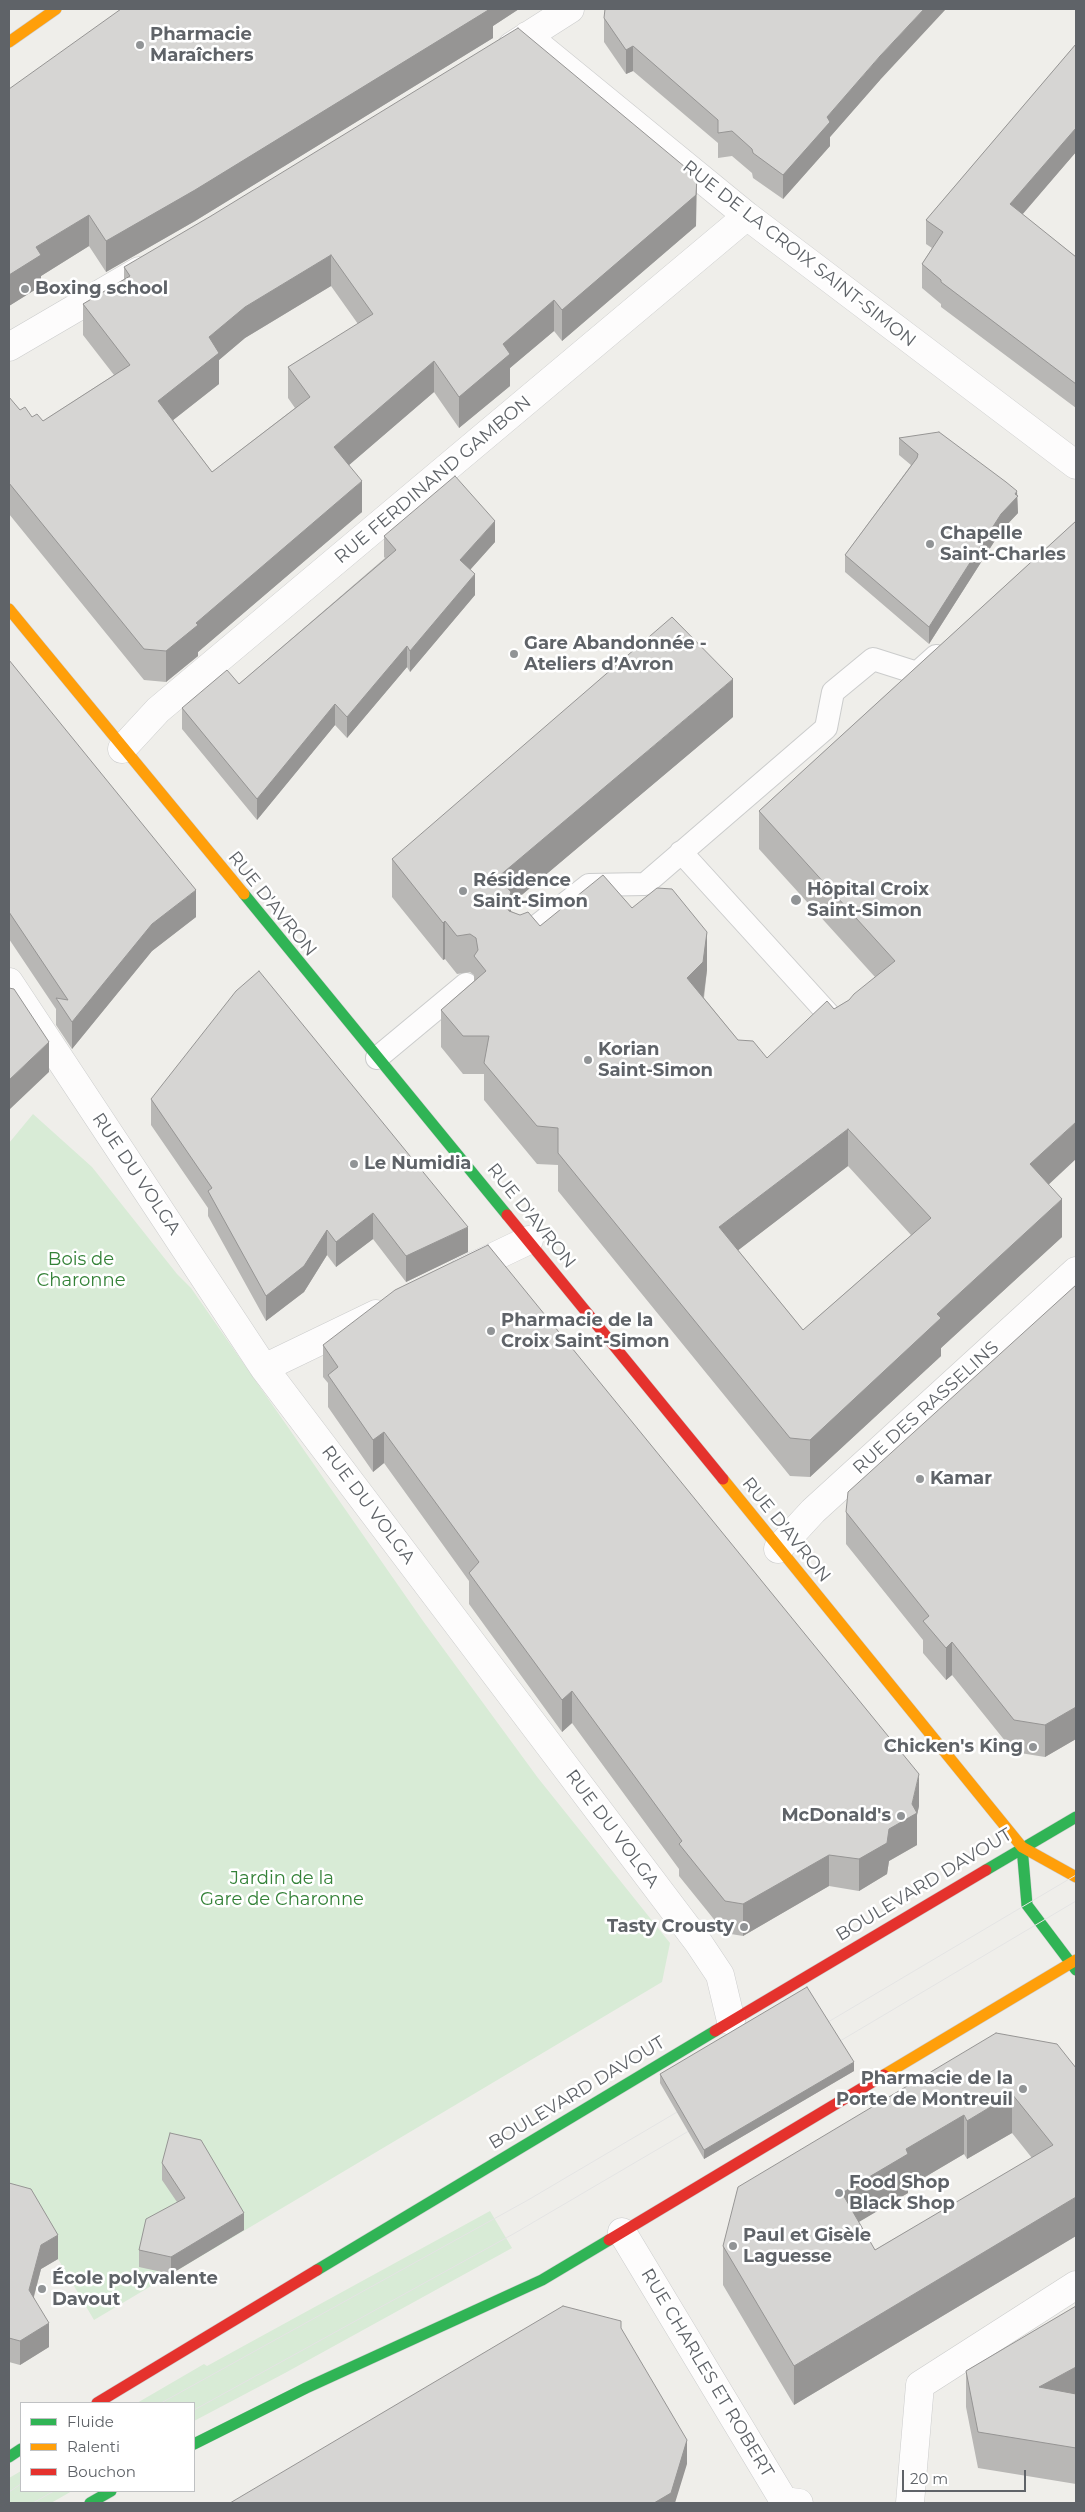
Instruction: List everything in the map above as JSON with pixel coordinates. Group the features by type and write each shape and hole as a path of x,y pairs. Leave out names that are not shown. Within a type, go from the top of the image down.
{"main road":[{"path":"9,42 56,9"},
{"name":"RUE D'AVRON","path":"9,609 122,749 529,1240 1022,1847"},
{"name":"BOULEVARD DAVOUT","path":"100,2402 1022,1847 1076,1817"},
{"path":"1022,1847 1076,1877"},
{"path":"195,2444 306,2388 542,2280 1074,1965 1027,1905 1022,1847"},
{"path":"9,2457 20,2450"},
{"path":"90,2503 110,2492"}],"street":[{"path":"493,57 570,9"},
{"name":"RUE DE LA CROIX SAINT-SIMON","path":"527,36 748,216 1076,465"},
{"name":"RUE FERDINAND GAMBON","path":"122,749 158,710 748,216"},
{"path":"9,347 160,258"},
{"name":"RUE DU VOLGA","path":"9,982 264,1368 687,1927 720,1975 731,2022"},
{"path":"443,1282 529,1240"},
{"name":"RUE DES RASSELINS","path":"778,1548 813,1511 1076,1271"},
{"path":"264,1368 398,1303"},
{"name":"RUE CHARLES ET ROBERT","path":"622,2232 788,2502"},
{"path":"910,2503 920,2385 1076,2285"}],"lane":[{"path":"519,940 589,885 645,884 826,728 833,692 873,659 917,673 953,640"},
{"path":"681,852 842,1028"},
{"path":"377,1058 466,984"}],"green space":[{"name":"Jardin de la Gare de Charonne","path":"33,1114 92,1167 177,1274 191,1288 423,1621 538,1778 670,1943 662,1982 94,2320 31,2213 9,2207 9,1143"},
{"path":"490,2211 512,2248 195,2420 195,2402 139,2402 204,2364 207,2366"},
{"path":"20,2472 20,2492 70,2492 51,2503 9,2503 9,2478"}],"building":[{"path":"121,9 490,9 195,190 106,241 89,215 36,247 41,255 9,275 9,89"},
{"path":"605,9 924,9 827,117 830,122 783,175 753,153 752,149 732,131 718,133 718,120 633,46 626,50 604,18"},
{"path":"518,28 697,177 696,195 562,310 554,300 503,344 510,354 459,397 434,361 334,447 362,481 166,651 144,649 9,483 9,397 20,410 25,407 32,417 37,414 43,421 130,365 83,304 130,276 124,267 211,216","holes":["331,255 373,314 288,367 310,397 212,472 158,401 219,353 209,337 245,307"]},
{"path":"1076,44 1076,128 1010,204 1076,257 1076,384 941,282 922,264 943,232 926,220"},
{"name":"Chapelle Saint-Charles","path":"939,432 1006,482 1017,491 1015,494 1018,496 1001,514 929,627 845,555 917,458 918,454 899,438"},
{"path":"455,476 495,521 460,560 475,574 410,651 407,646 347,717 335,704 257,799 182,708 227,670 239,684 396,550 384,536"},
{"path":"1076,521 1076,1122 1030,1164 1062,1199 937,1314 941,1318 810,1440 790,1438 558,1153 558,1128 537,1126 484,1063 489,1036 463,1036 441,1010 486,971 474,956 478,950 476,938 470,934 457,936 445,921 443,923 392,859 672,617 733,679 498,877 511,892 506,904 509,911 520,915 528,912 540,926 603,875 632,908 657,888 672,889 707,932 703,962 687,978 738,1040 753,1041 767,1058 827,1001 834,1009 849,1000 895,961 759,811","holes":["848,1129 931,1218 803,1330 719,1227"]},
{"path":"9,660 196,890 152,924 72,1022 56,998 68,1000 9,912"},
{"path":"259,971 468,1227 406,1256 373,1213 336,1242 327,1230 304,1266 266,1296 208,1191 212,1188 151,1099 236,991"},
{"path":"9,988 14,989 49,1042 9,1080"},
{"path":"488,1245 919,1774 912,1804 917,1813 889,1829 887,1843 859,1859 829,1855 743,1904 725,1901 679,1844 682,1841 572,1691 562,1700 469,1573 479,1562 384,1432 373,1440 328,1375 338,1367 323,1345 395,1290"},
{"path":"1076,1285 1076,1707 1045,1725 1014,1720 952,1642 946,1648 923,1621 929,1616 846,1512 848,1492"},
{"path":"807,1987 854,2062 704,2150 660,2074"},
{"path":"996,2033 1057,2044 1076,2068 1076,2197 794,2366 723,2246 738,2187","holes":["1012,2094 1053,2145 875,2250 842,2193 908,2154 906,2149 964,2115 967,2121"]},
{"path":"170,2133 201,2140 244,2213 171,2257 139,2250 146,2219 185,2198 162,2163"},
{"path":"9,2183 31,2189 58,2235 41,2245 29,2290 49,2323 20,2341 9,2338"},
{"path":"563,2306 621,2321 621,2328 687,2440 671,2493 654,2503 230,2503"},
{"path":"1076,2306 1076,2367 1039,2387 1076,2394 1076,2448 978,2432 966,2371"}],"tram line":[{"path":"818,2028 1076,1875"},
{"path":"830,2047 1076,1901"},
{"path":"163,2402 528,2200 689,2105"},
{"path":"195,2409 515,2233 699,2125"},
{"path":"9,2492 20,2485"},
{"path":"33,2503 52,2492"}],"traffic: fast":[{"path":"244,894 507,1215"},
{"path":"986,1870 1076,1817"},
{"path":"1022,1847 1027,1905 1076,1970"},
{"path":"317,2270 715,2031"},
{"path":"195,2444 306,2388 542,2280 609,2240"},
{"path":"9,2457 20,2450"},
{"path":"90,2503 109,2492"}],"traffic: slow":[{"path":"9,42 56,9"},
{"path":"9,609 244,894"},
{"path":"723,1479 1022,1847"},
{"path":"1022,1847 1076,1877"},
{"path":"884,2075 1076,1960"}],"traffic: jam":[{"path":"507,1215 723,1479"},
{"path":"715,2031 986,1870"},
{"path":"609,2240 884,2075"},
{"path":"99,2402 317,2270"}],"place":[{"name":"Pharmacie Maraîchers","path":"140,45"},
{"name":"Boxing school","path":"25,289"},
{"name":"Chapelle Saint-Charles","path":"930,544"},
{"name":"Gare Abandonnée - Ateliers d’Avron","path":"514,654"},
{"name":"Résidence Saint-Simon","path":"463,891"},
{"name":"Hôpital Croix Saint-Simon","path":"796,900"},
{"name":"Korian Saint-Simon","path":"588,1060"},
{"name":"Le Numidia","path":"354,1164"},
{"name":"Pharmacie de la Croix Saint-Simon","path":"491,1331"},
{"name":"Kamar","path":"920,1479"},
{"name":"Chicken's King","path":"1033,1747"},
{"name":"McDonald's","path":"901,1816"},
{"name":"Tasty Crousty","path":"744,1927"},
{"name":"Pharmacie de la Porte de Montreuil","path":"1023,2089"},
{"name":"Food Shop Black Shop","path":"839,2193"},
{"name":"Paul et Gisèle Laguesse","path":"733,2246"},
{"name":"École polyvalente Davout","path":"42,2289"}],"park label":[{"name":"Bois de Charonne","path":"81,1270"}]}
